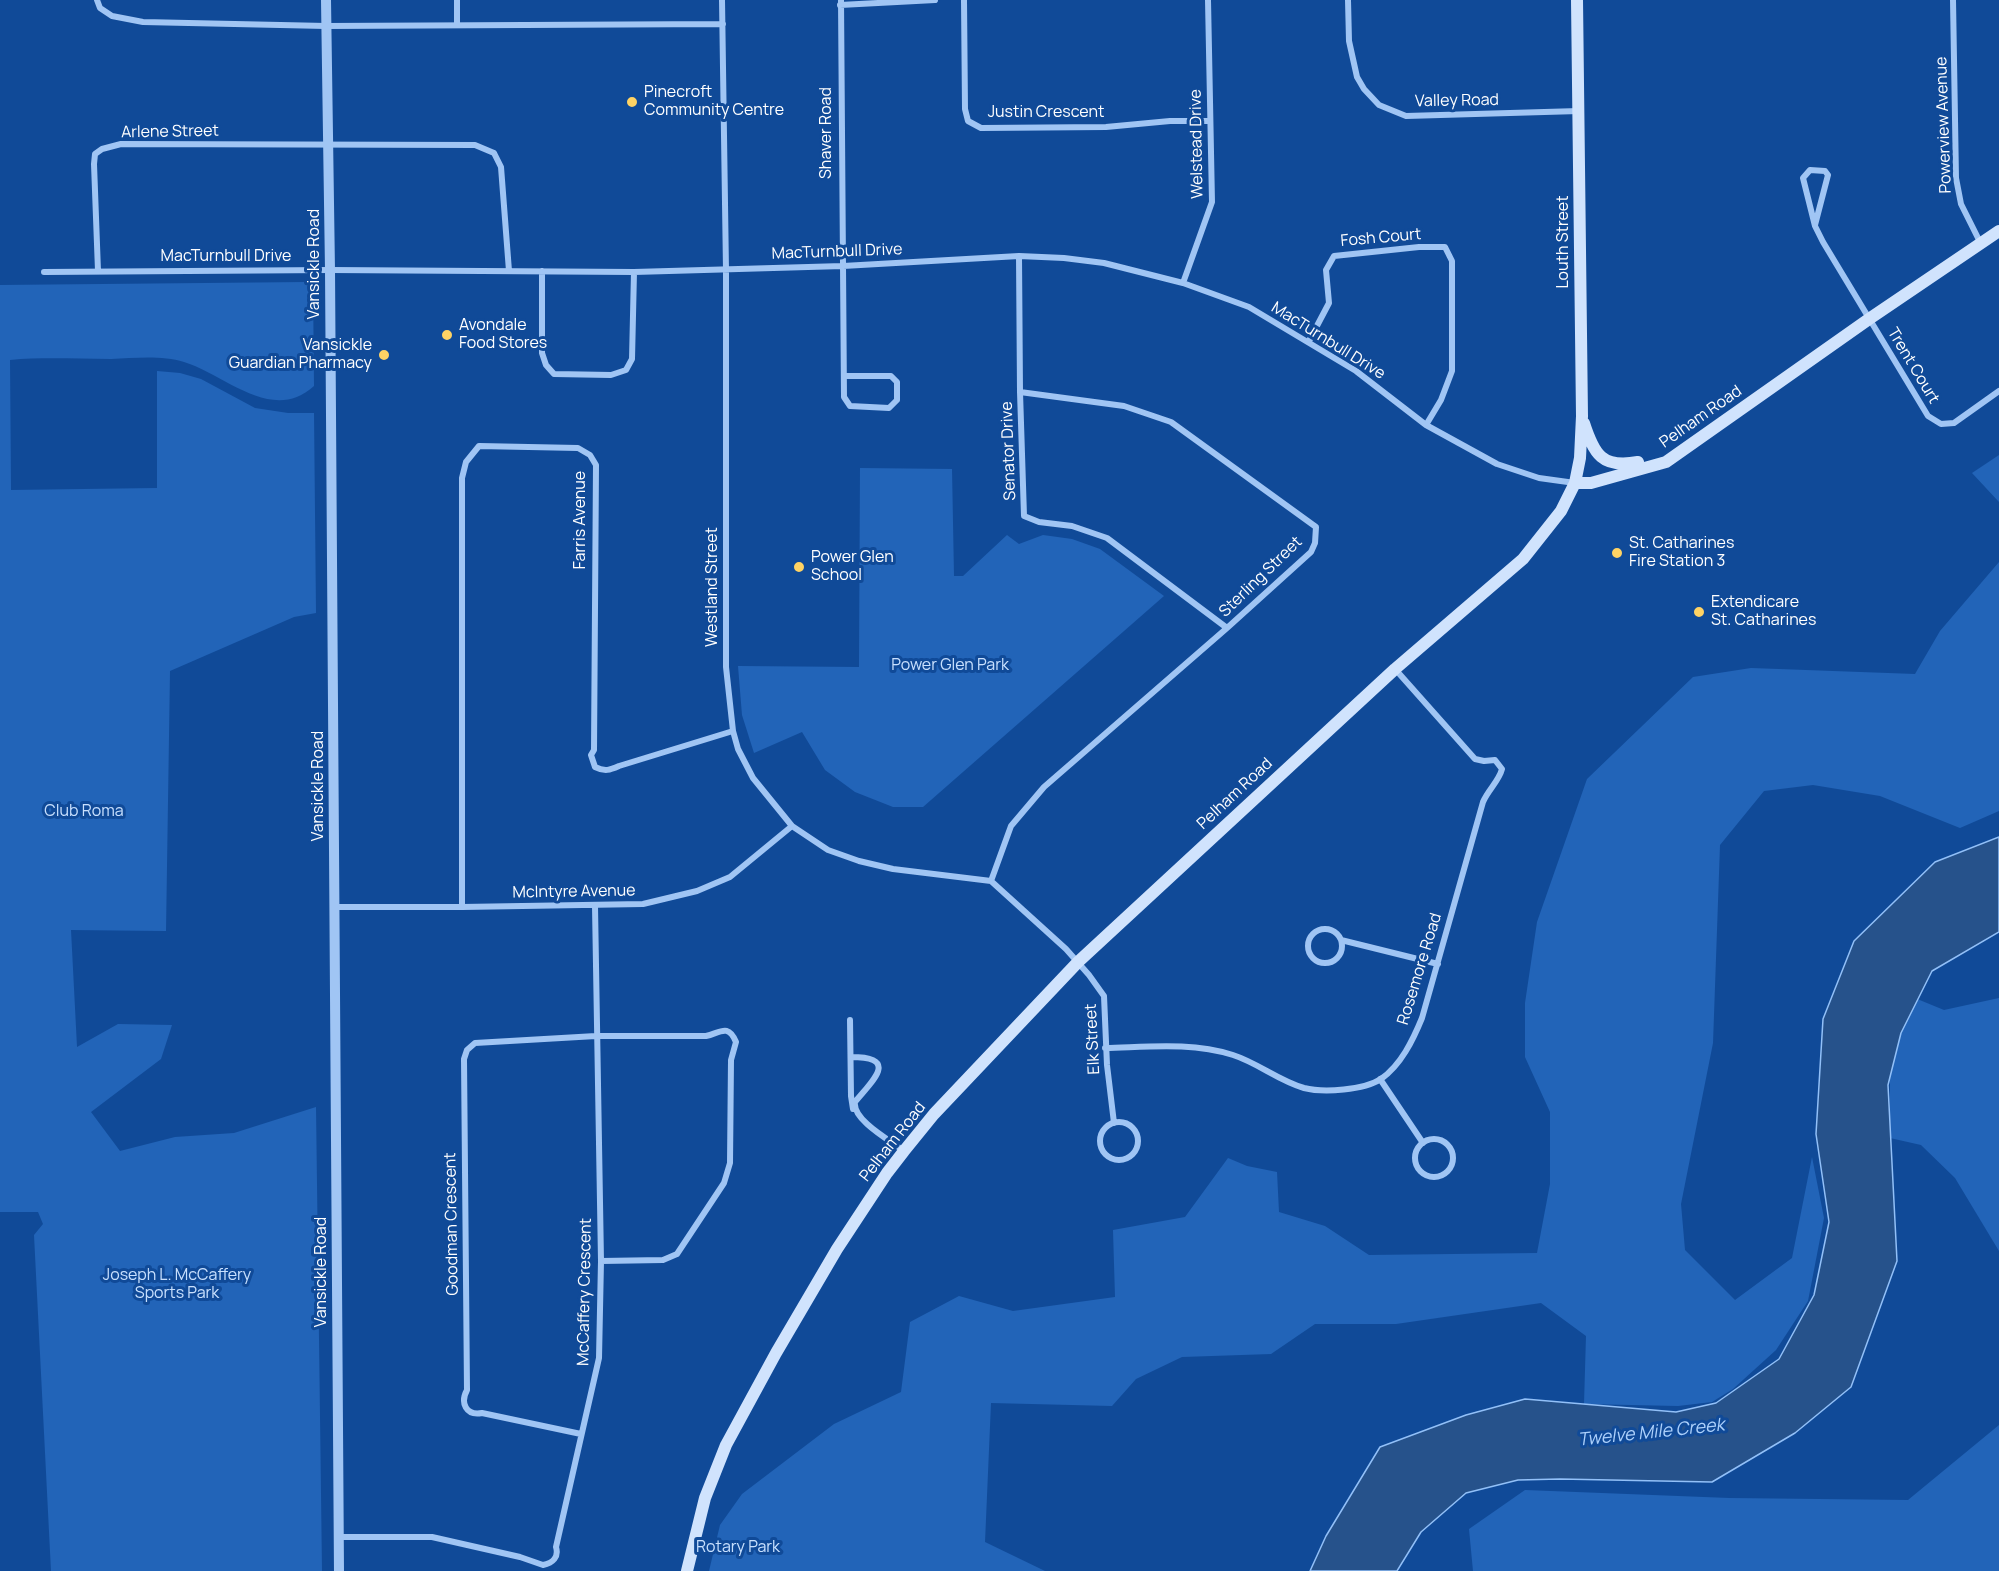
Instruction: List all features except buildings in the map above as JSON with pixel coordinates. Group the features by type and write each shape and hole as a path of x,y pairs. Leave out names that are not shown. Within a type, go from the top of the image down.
{"main road":[{"name":"Louth Street","path":"1575,483 1580,458 1582,416 1577,0"},
{"name":"Pelham Road","path":"687,1571 705,1498 726,1445 776,1353 837,1249 887,1173 934,1114 1078,962 1395,669 1523,559 1561,511 1575,483 1591,483 1666,462 1999,231"},
{"path":"1582,416 1593,448 1609,462 1624,465 1645,461 1666,462"}],"street":[{"path":"98,0 100,8 112,16 143,22 326,26 723,24"},
{"name":"Vansickle Road","path":"326,0 329,145 339,1571"},
{"path":"457,0 457,25"},
{"name":"Westland Street","path":"722,0 726,270 726,667 733,731 738,749 753,778 792,826 828,850 859,861 893,868 991,881"},
{"path":"841,2 935,0"},
{"name":"Justin Crescent","path":"964,0 965,109 968,121 981,128 1106,127 1170,121 1210,121"},
{"name":"Welstead Drive","path":"1183,283 1212,202 1208,0"},
{"name":"Valley Road","path":"1348,0 1349,41 1357,77 1364,89 1379,105 1406,116 1580,111"},
{"name":"Powerview Avenue","path":"1953,0 1956,178 1961,204 1981,245"},
{"name":"Shaver Road","path":"841,2 844,397 850,406 889,408 897,400 897,382 891,376 845,376"},
{"name":"Arlene Street","path":"98,271 95,154 102,149 121,144 475,145 494,153 501,166 509,271"},
{"path":"1815,225 1828,175 1825,171 1810,170 1803,178 1815,225 1869,319"},
{"name":"Fosh Court","path":"1309,341 1329,303 1326,270 1334,256 1419,247 1445,247 1452,261 1452,371 1441,400 1426,425"},
{"name":"MacTurnbull Drive","path":"45,272 330,270 634,272 843,266 1019,256 1104,263 1183,283 1250,307 1356,370 1426,425 1497,465 1539,478 1575,483"},
{"name":"Senator Drive","path":"1019,256 1024,516 1039,522 1072,526 1107,538 1227,628"},
{"path":"542,271 542,353 546,365 554,374 588,375 611,375 626,370 632,359 634,272"},
{"name":"Trent Court","path":"1869,319 1928,416 1935,422 1954,423 1999,392"},
{"name":"Sterling Street","path":"991,881 1011,826 1044,787 1311,552 1315,543 1316,527 1171,422 1124,406 1020,392"},
{"name":"Farris Avenue","path":"462,907 462,478 466,462 479,446 578,448 590,455 596,465 594,750 591,755 595,767 603,771 611,770 733,731"},
{"name":"Rosemore Road","path":"1380,1079 1399,1059 1414,1037 1422,1018 1483,802 1486,793 1502,769 1495,760 1475,759 1395,669"},
{"name":"McIntyre Avenue","path":"334,907 643,904 705,887 730,877 792,826"},
{"path":"991,881 1078,962"},
{"name":"McCaffery Crescent","path":"339,1537 432,1537 520,1557 538,1565 548,1564 557,1555 556,1546 581,1434 589,1410 599,1358 601,1261 595,906"},
{"path":"1341,940 1342,951 1334,961 1317,962 1309,954 1308,942 1313,933 1329,929 1341,940 1438,964"},
{"name":"Elk Street","path":"1078,962 1104,996 1105,1048 1114,1123"},
{"path":"850,1020 853,1109 859,1117 904,1151"},
{"path":"596,1036 706,1036 722,1030 730,1033 736,1042 730,1060 730,1163 724,1183 677,1254 663,1260 601,1261"},
{"name":"Goodman Crescent","path":"581,1434 473,1413 468,1411 464,1405 467,1390 464,1068 468,1050 475,1043 596,1036"},
{"path":"1105,1048 1181,1046 1205,1048 1233,1055 1290,1082 1318,1090 1342,1090 1380,1079 1423,1143"},
{"path":"851,1057 868,1057 878,1066 877,1075 855,1102 854,1107 859,1117"},
{"path":"1120,1122 1132,1127 1138,1138 1135,1150 1126,1158 1114,1159 1108,1156 1101,1147 1100,1141 1104,1130 1114,1123 1120,1122"},
{"path":"1429,1140 1440,1140 1450,1147 1453,1152 1452,1164 1445,1174 1428,1176 1419,1169 1416,1164 1416,1152 1423,1143 1429,1140"}],"green space":[{"path":"307,282 313,285 314,386 298,396 282,400 265,399 200,368 167,358 10,360 11,490 157,488 157,371 180,373 201,379 255,408 288,413 314,413 316,613 294,617 170,671 166,931 71,930 77,1047 118,1024 172,1025 161,1059 91,1112 120,1151 175,1137 234,1133 316,1107 322,1571 51,1571 34,1235 43,1224 38,1212 0,1212 0,285"},
{"path":"1999,455 1999,502 1972,473"},
{"name":"Power Glen Park","path":"860,468 952,469 954,576 963,576 1007,535 1019,544 1043,535 1072,539 1100,549 1164,596 923,807 893,807 855,792 825,770 802,732 754,753 742,715 738,666 859,667"},
{"name":"Rotary Park","path":"1999,562 1999,811 1960,828 1880,796 1813,785 1764,791 1720,845 1713,1043 1681,1204 1685,1250 1735,1300 1792,1258 1812,1157 1824,1218 1808,1301 1776,1350 1733,1389 1712,1402 1678,1406 1584,1404 1586,1336 1541,1303 1396,1324 1315,1324 1271,1354 1182,1357 1136,1379 1112,1406 991,1403 985,1542 1045,1571 709,1571 720,1525 742,1494 834,1424 901,1392 910,1322 959,1296 1013,1311 1115,1297 1113,1230 1185,1217 1228,1158 1247,1166 1277,1172 1279,1212 1325,1226 1369,1255 1537,1253 1550,1184 1550,1112 1525,1057 1525,1003 1537,922 1587,779 1693,677 1751,668 1915,674 1940,631"},
{"path":"1905,994 1944,1010 1999,998 1999,1251 1955,1178 1921,1145 1890,1138 1890,1038"},
{"path":"1999,1425 1999,1571 1473,1571 1469,1529 1525,1490 1729,1498 1908,1500"}],"water":[{"name":"Twelve Mile Creek","path":"1999,837 1999,932 1932,971 1901,1033 1888,1085 1897,1261 1851,1387 1795,1433 1712,1482 1518,1480 1466,1493 1421,1532 1397,1571 1310,1571 1326,1536 1380,1447 1466,1415 1525,1399 1676,1412 1716,1403 1779,1359 1814,1295 1829,1222 1816,1134 1823,1019 1854,941 1935,862"}],"place":[{"name":"Pinecroft Community Centre","path":"632,102"},
{"name":"Avondale Food Stores","path":"447,335"},
{"name":"Vansickle Guardian Pharmacy","path":"384,355"},
{"name":"St. Catharines Fire Station 3","path":"1617,553"},
{"name":"Power Glen School","path":"799,567"},
{"name":"Extendicare St. Catharines","path":"1699,612"}],"park label":[{"name":"Club Roma","path":"84,812"},
{"name":"Joseph L. McCaffery Sports Park","path":"177,1285"}]}
